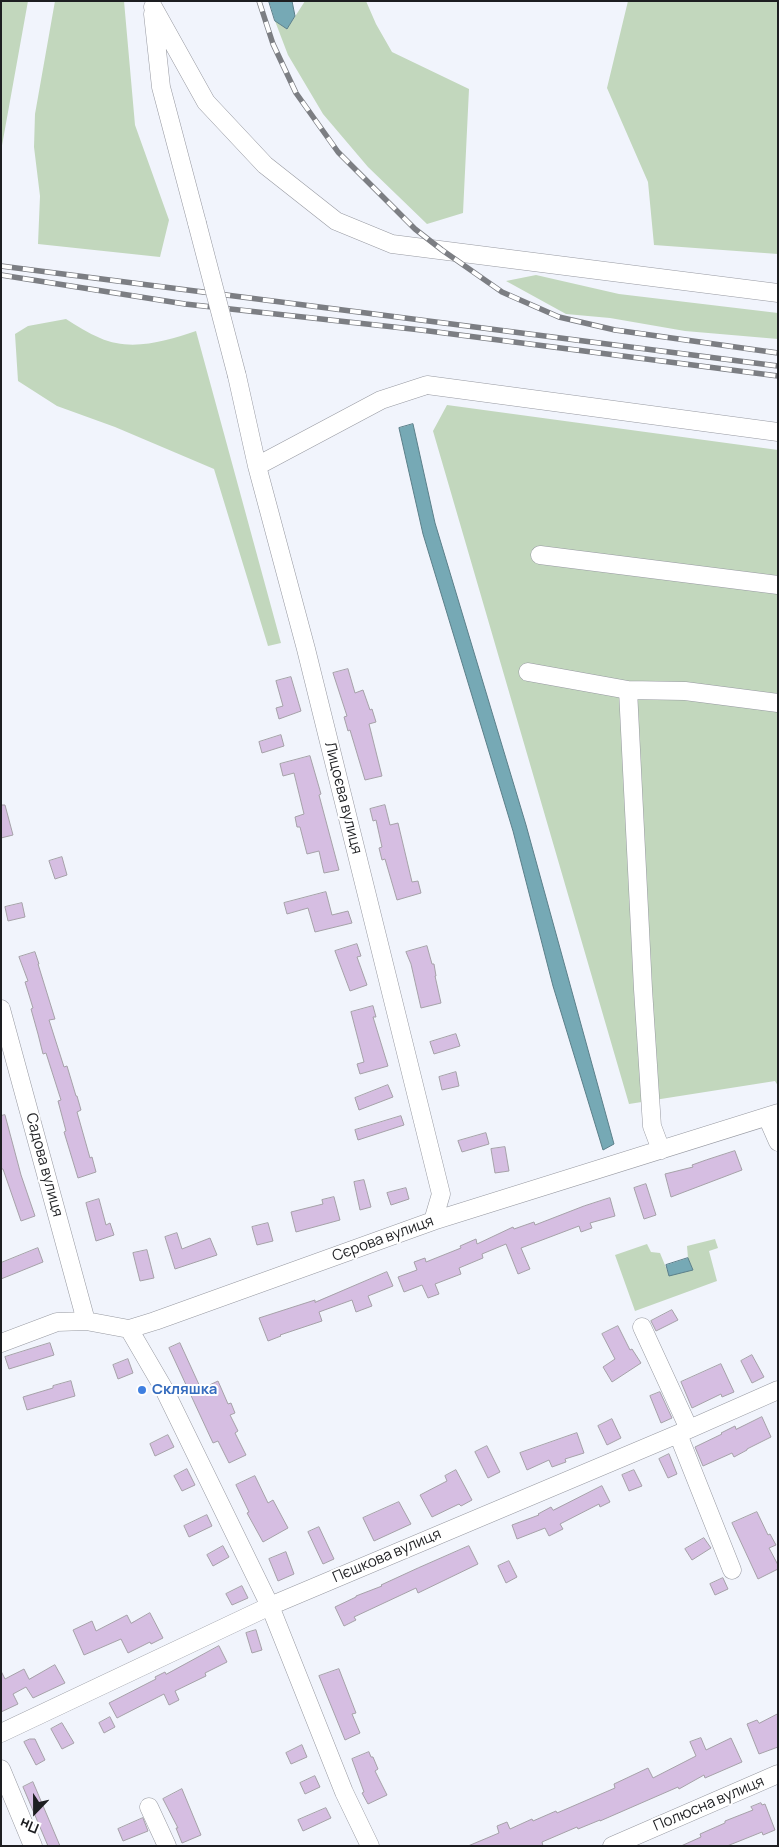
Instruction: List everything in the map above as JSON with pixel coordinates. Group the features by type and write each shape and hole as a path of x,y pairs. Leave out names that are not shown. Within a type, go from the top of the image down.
{"street":[{"name":"Лицоєва вулиця","path":"152,4 161,87 237,376 257,466 306,649 441,1194 433,1221"},
{"path":"152,4 206,102 265,165 336,221 392,244 778,294"},
{"path":"257,466 381,400 427,385 778,432"},
{"path":"540,555 778,585"},
{"path":"528,672 628,690 685,691 778,703"},
{"path":"628,690 642,989 652,1126 661,1150"},
{"name":"Садова вулиця","path":"1,1009 86,1321"},
{"path":"772,1115 778,1142"},
{"name":"Сєрова вулиця","path":"1,1343 57,1322 86,1321 129,1329 433,1221 772,1115"},
{"path":"642,1327 683,1432 732,1570"},
{"path":"129,1329 164,1390 270,1606 344,1792 370,1846"},
{"name":"Пєшкова вулиця","path":"1,1734 270,1606 778,1390"},
{"path":"1,1769 32,1846"},
{"name":"Полюсна вулиця","path":"612,1846 778,1774"},
{"path":"149,1807 167,1846"}],"green space":[{"path":"1,1 28,1 1,151"},
{"path":"55,1 124,1 135,125 169,220 160,257 38,244 40,196 34,147 35,114"},
{"path":"305,1 366,1 376,24 392,52 469,89 463,213 427,224 368,167 323,114 288,55 275,21 287,29"},
{"path":"628,1 778,1 778,254 654,245 648,182 607,88"},
{"path":"536,275 619,294 778,313 778,339 685,331 610,318 566,314 506,281"},
{"path":"66,319 100,338 124,344 148,344 196,331 281,643 268,646 214,469 115,427 57,406 18,381 15,334 28,326"},
{"path":"447,405 778,450 778,1086 775,1081 629,1104 433,431"},
{"path":"715,1239 718,1248 709,1251 717,1281 635,1311 615,1255 647,1244 651,1252 660,1253 669,1275 693,1270 688,1258 687,1246"}],"water":[{"path":"269,1 292,1 295,16 287,29 275,21"},
{"path":"413,424 435,523 526,825 614,1144 603,1150 553,986 513,831 423,534 399,428"},
{"path":"688,1258 693,1270 669,1276 666,1265"}],"building":[{"path":"348,669 355,693 363,690 376,722 369,724 382,776 365,780 350,730 348,731 344,717 347,716 333,673"},
{"path":"291,677 301,711 279,719 276,708 283,706 276,681"},
{"path":"281,735 284,746 262,753 259,742"},
{"path":"310,756 339,870 324,873 319,851 307,854 300,827 297,827 295,817 304,814 294,773 283,776 280,764"},
{"path":"1,805 5,805 13,835 1,838"},
{"path":"385,805 390,825 398,823 412,882 418,881 421,893 397,900 385,859 382,860 379,848 382,847 376,820 373,821 370,809"},
{"path":"62,857 67,875 55,879 49,861"},
{"path":"326,892 332,915 348,911 352,923 315,932 308,908 287,914 284,903"},
{"path":"22,903 25,917 8,921 5,907"},
{"path":"357,944 361,956 357,957 367,985 350,991 335,951"},
{"path":"427,946 432,964 434,964 441,1003 421,1008 411,964 406,952"},
{"path":"35,952 55,1019 49,1020 64,1067 67,1066 77,1096 81,1110 77,1112 96,1172 78,1178 64,1132 66,1131 58,1101 61,1100 46,1053 43,1054 25,982 28,981 19,957"},
{"path":"373,1006 376,1017 373,1017 388,1066 360,1074 357,1064 364,1062 351,1012"},
{"path":"456,1034 460,1046 434,1054 430,1042"},
{"path":"456,1072 459,1086 442,1090 439,1077"},
{"path":"388,1085 393,1097 359,1110 355,1098"},
{"path":"5,1115 21,1175 35,1216 21,1221 3,1169 1,1169 1,1116"},
{"path":"401,1116 404,1125 358,1140 355,1130"},
{"path":"486,1133 489,1144 462,1152 458,1141"},
{"path":"505,1147 509,1171 495,1173 491,1149"},
{"path":"735,1151 742,1170 671,1197 665,1174 693,1167 692,1165"},
{"path":"364,1180 371,1207 360,1210 354,1182"},
{"path":"646,1184 656,1215 644,1219 634,1188"},
{"path":"406,1188 409,1199 391,1205 387,1193"},
{"path":"334,1197 340,1220 296,1232 291,1212 323,1204 322,1200"},
{"path":"610,1198 615,1216 590,1223 592,1228 581,1232 579,1226 521,1248 530,1269 518,1274 506,1244 482,1254 483,1258 459,1268 461,1274 435,1284 439,1294 428,1298 422,1285 404,1292 398,1277 417,1270 414,1262 425,1258 426,1262 461,1248 460,1246 476,1239 477,1244 513,1227 514,1229 534,1222 535,1225"},
{"path":"99,1199 106,1225 110,1223 114,1235 96,1241 86,1203"},
{"path":"268,1223 273,1241 257,1245 252,1227"},
{"path":"177,1233 182,1249 210,1238 217,1255 175,1269 165,1237"},
{"path":"38,1248 43,1262 1,1279 1,1263"},
{"path":"147,1250 154,1278 140,1281 133,1253"},
{"path":"387,1272 393,1286 368,1296 372,1306 356,1312 352,1300 319,1312 322,1321 268,1341 259,1318 315,1300 315,1302"},
{"path":"672,1310 678,1320 656,1331 651,1321"},
{"path":"618,1326 630,1350 632,1349 641,1363 612,1382 603,1367 615,1359 602,1334"},
{"path":"50,1343 54,1355 9,1369 5,1357"},
{"path":"180,1343 201,1389 218,1381 228,1404 231,1403 235,1413 230,1415 238,1431 235,1433 246,1455 229,1463 218,1441 213,1443 169,1348"},
{"path":"752,1355 764,1377 752,1383 741,1361"},
{"path":"128,1359 133,1373 118,1379 113,1365"},
{"path":"721,1364 734,1392 722,1397 721,1394 692,1408 681,1382"},
{"path":"71,1381 75,1396 27,1410 23,1397"},
{"path":"660,1392 672,1418 661,1423 650,1396"},
{"path":"762,1417 771,1437 734,1457 732,1453 703,1466 695,1447 735,1426 736,1429"},
{"path":"612,1419 621,1438 607,1445 598,1426"},
{"path":"577,1433 584,1453 565,1459 566,1462 552,1467 549,1460 527,1470 520,1453"},
{"path":"168,1435 174,1447 155,1456 150,1444"},
{"path":"487,1446 500,1472 488,1478 475,1452"},
{"path":"669,1454 677,1474 668,1478 659,1459"},
{"path":"187,1469 195,1485 182,1491 174,1476"},
{"path":"456,1470 472,1500 432,1517 420,1495 447,1481 445,1476"},
{"path":"634,1470 642,1486 629,1491 622,1475"},
{"path":"255,1476 268,1503 273,1500 288,1528 263,1542 247,1513 249,1512 236,1485"},
{"path":"602,1486 610,1502 600,1507 599,1504 560,1524 563,1529 549,1536 545,1528 517,1539 512,1525 539,1515 551,1507 553,1510"},
{"path":"399,1502 411,1524 374,1541 363,1518"},
{"path":"757,1512 768,1535 770,1534 776,1545 769,1548 778,1565 778,1569 758,1579 732,1523"},
{"path":"207,1515 212,1526 189,1537 184,1526"},
{"path":"319,1527 334,1559 323,1564 308,1532"},
{"path":"704,1538 711,1548 692,1560 685,1549"},
{"path":"223,1546 229,1557 213,1566 207,1555"},
{"path":"469,1546 478,1564 418,1593 416,1588 354,1617 356,1620 344,1626 335,1607"},
{"path":"286,1552 294,1574 278,1581 269,1559"},
{"path":"509,1561 517,1577 506,1583 498,1566"},
{"path":"723,1578 728,1589 715,1595 710,1584"},
{"path":"242,1586 248,1598 232,1605 226,1594"},
{"path":"150,1613 163,1638 128,1653 121,1639 84,1655 73,1630 92,1621 96,1631 127,1615 131,1623"},
{"path":"256,1630 262,1650 252,1653 246,1633"},
{"path":"219,1646 227,1662 205,1673 206,1676 175,1691 179,1700 169,1705 164,1694 117,1718 109,1703 156,1679 155,1677 165,1672 166,1674"},
{"path":"55,1665 65,1683 33,1698 26,1687 13,1694 18,1704 1,1712 1,1671 5,1679 24,1669 29,1679"},
{"path":"339,1669 356,1713 352,1714 360,1733 345,1740 319,1676"},
{"path":"778,1714 778,1747 759,1754 747,1724 757,1720 759,1723"},
{"path":"110,1717 115,1727 104,1733 99,1723"},
{"path":"62,1723 74,1743 62,1749 51,1729"},
{"path":"701,1738 706,1750 731,1738 742,1762 705,1778 704,1775 679,1789 678,1787 600,1821 578,1829 577,1827 542,1842 543,1846 468,1846 499,1833 497,1826 507,1822 510,1829 532,1819 533,1821 556,1811 557,1813 615,1788 614,1784 648,1768 653,1778 696,1756 690,1742"},
{"path":"35,1739 45,1760 36,1765 24,1742"},
{"path":"302,1745 307,1757 291,1764 286,1753"},
{"path":"369,1752 378,1769 375,1771 387,1795 368,1804 362,1793 364,1792 352,1759"},
{"path":"315,1776 320,1787 305,1794 300,1783"},
{"path":"33,1782 60,1846 48,1846 23,1787"},
{"path":"182,1789 201,1835 182,1843 176,1828 178,1828 163,1799"},
{"path":"761,1803 762,1805 765,1804 775,1830 763,1835 762,1832 727,1846 681,1846 701,1837 700,1834 725,1823 725,1821 753,1810 751,1807"},
{"path":"326,1808 331,1818 303,1831 298,1820"},
{"path":"143,1818 148,1831 123,1841 118,1829"}],"railway":[{"path":"259,1 273,44 296,93 338,152 415,229 502,292 559,317 615,330 778,353"},
{"path":"1,266 778,366"},
{"path":"1,275 185,304 421,330 778,376"}],"place":[{"name":"Скляшка","path":"142,1390"}]}
